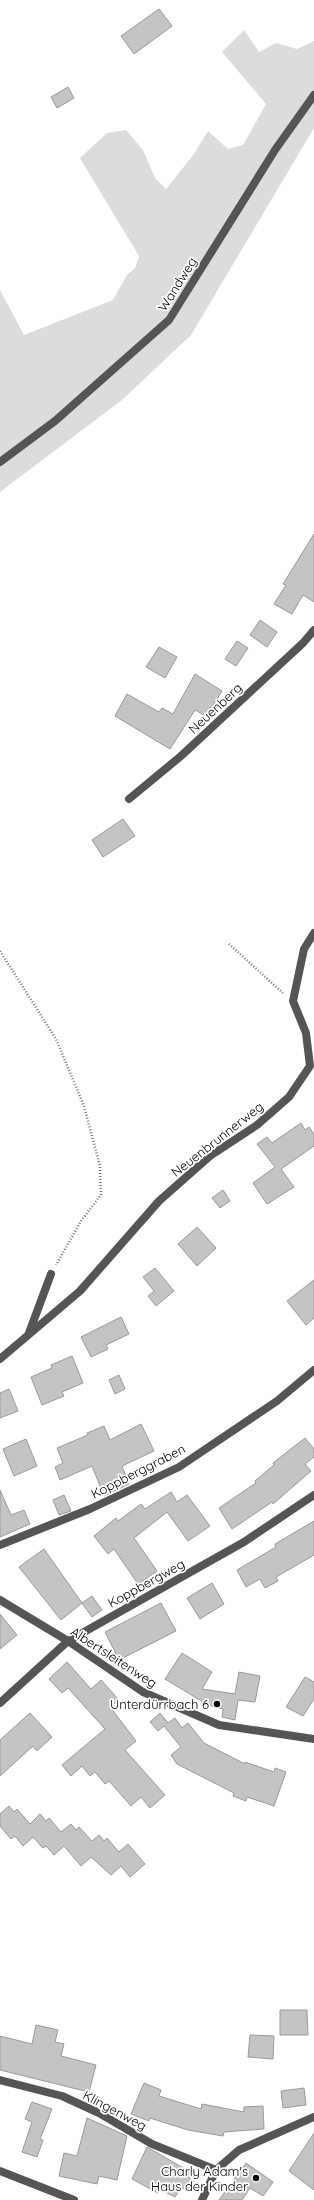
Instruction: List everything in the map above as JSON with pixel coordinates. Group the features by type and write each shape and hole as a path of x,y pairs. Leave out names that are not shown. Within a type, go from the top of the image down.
{"street":[{"name":"Wandweg","path":"0,462 55,421 169,320 275,150 314,95"},
{"name":"Neuenberg","path":"129,799 181,756 303,643 314,630"},
{"path":"293,1002 304,949 314,933"},
{"name":"Neuenbrunnerweg","path":"0,1359 80,1291 159,1201 210,1156 257,1125 289,1097 310,1066 306,1033 293,1002"},
{"path":"28,1335 52,1274"},
{"name":"Koppberggraben","path":"0,1544 90,1509 179,1467 277,1401 314,1370"},
{"name":"Koppbergweg","path":"0,1703 68,1641 244,1542 314,1495"},
{"name":"Albertsleitenweg","path":"0,1600 68,1641 143,1692 219,1725 314,1739"},
{"name":"Klingenweg","path":"0,2080 62,2096 99,2113 152,2144 216,2170"},
{"path":"202,2200 216,2170 239,2150 314,2117"},
{"path":"0,2171 74,2200"}],"path":[{"path":"229,944 293,1002"},
{"path":"0,951 56,1039 84,1106 100,1166 101,1195 80,1221 61,1253 52,1274"}],"shaded area":[{"path":"244,30 259,52 276,43 297,49 314,41 314,128 191,335 122,400 0,492 0,290 24,335 113,300 127,275 135,268 139,256 80,158 107,133 126,130 143,150 155,178 166,189 194,154 208,131 228,149 243,145 266,104 222,52"}],"building":[{"path":"159,9 172,26 134,54 121,36"},
{"path":"68,87 74,98 57,108 51,97"},
{"path":"314,534 314,602 303,595 292,614 274,604 286,585 283,584"},
{"path":"260,620 277,632 267,647 250,635"},
{"path":"237,641 248,648 236,666 225,659"},
{"path":"159,647 177,657 165,678 146,667"},
{"path":"195,674 222,691 206,716 195,710 170,749 115,716 127,694 159,712 162,708 173,714"},
{"path":"123,819 135,836 103,857 92,840"},
{"path":"301,1123 305,1130 309,1127 314,1134 314,1146 281,1169 294,1187 267,1204 253,1183 275,1167 257,1144 267,1137 272,1143"},
{"path":"223,1190 230,1201 220,1208 212,1198"},
{"path":"197,1227 216,1248 197,1266 178,1244"},
{"path":"155,1268 174,1291 156,1306 148,1296 154,1291 143,1277"},
{"path":"314,1280 314,1318 306,1325 287,1301"},
{"path":"121,1317 129,1334 106,1345 108,1349 91,1357 81,1337"},
{"path":"72,1356 83,1383 62,1392 64,1396 42,1405 31,1377 52,1368 51,1365"},
{"path":"119,1375 125,1389 115,1394 109,1380"},
{"path":"9,1389 18,1411 0,1418 0,1393"},
{"path":"141,1424 154,1451 122,1466 129,1484 104,1496 92,1466 60,1480 55,1467 63,1463 57,1448 88,1435 87,1433 104,1426 110,1440"},
{"path":"305,1438 314,1449 314,1457 305,1464 311,1471 273,1504 272,1502 232,1529 219,1508 256,1483 255,1481 274,1465 273,1463"},
{"path":"26,1439 37,1466 14,1476 3,1449"},
{"path":"0,1490 11,1515 24,1510 30,1524 0,1537"},
{"path":"171,1492 177,1502 187,1495 210,1526 188,1541 167,1512 134,1538 157,1571 138,1584 114,1549 108,1554 94,1536 116,1518 118,1521 141,1504 145,1509"},
{"path":"64,1495 71,1511 59,1515 53,1500"},
{"path":"314,1521 314,1555 276,1577 278,1581 265,1588 260,1579 246,1587 237,1570 276,1547 275,1544"},
{"path":"44,1549 82,1603 61,1620 19,1567"},
{"path":"212,1583 224,1604 200,1619 187,1598"},
{"path":"92,1596 102,1610 92,1617 82,1603"},
{"path":"161,1603 176,1631 119,1660 105,1632"},
{"path":"0,1614 17,1635 0,1649"},
{"path":"182,1653 212,1672 202,1689 235,1694 239,1672 260,1676 255,1702 238,1700 235,1720 222,1717 223,1709 208,1705 165,1679"},
{"path":"67,1662 91,1689 101,1680 119,1700 110,1707 136,1741 125,1750 165,1795 150,1808 141,1797 131,1806 109,1781 105,1784 95,1772 90,1776 82,1766 71,1776 62,1765 105,1729 68,1688 62,1693 49,1679"},
{"path":"305,1677 314,1682 314,1699 303,1716 286,1707"},
{"path":"30,1713 52,1737 37,1751 33,1746 0,1776 0,1740"},
{"path":"160,1713 168,1723 175,1718 182,1728 188,1723 204,1743 245,1764 245,1762 274,1772 275,1768 286,1772 274,1806 247,1797 246,1801 233,1796 234,1793 177,1764 171,1755 181,1747 164,1726 158,1731 150,1722"},
{"path":"9,1806 14,1812 17,1809 30,1824 40,1814 46,1821 49,1818 61,1832 71,1824 76,1830 79,1827 92,1841 99,1835 104,1841 107,1838 119,1852 128,1844 145,1864 130,1877 121,1866 111,1875 91,1857 81,1866 64,1846 54,1855 46,1846 43,1848 33,1837 23,1846 15,1836 11,1839 0,1826 0,1814"},
{"path":"280,2010 307,2010 308,2035 280,2035"},
{"path":"36,2025 58,2030 55,2042 64,2044 61,2056 96,2065 89,2092 0,2070 0,2036 32,2044"},
{"path":"250,2035 274,2036 273,2059 248,2057"},
{"path":"144,2083 161,2090 159,2096 201,2109 202,2104 244,2112 244,2107 263,2106 264,2129 224,2132 223,2136 188,2130 150,2118 149,2121 131,2114"},
{"path":"304,2088 306,2105 283,2108 281,2091"},
{"path":"32,2102 52,2109 40,2139 43,2140 37,2157 22,2152 32,2122 25,2119"},
{"path":"87,2118 127,2136 117,2180 99,2176 97,2184 59,2176 64,2153 77,2156"},
{"path":"314,2133 314,2190 289,2171"},
{"path":"147,2147 192,2173 189,2178 194,2181 188,2190 181,2188 175,2197 159,2189 158,2193 132,2179"},
{"path":"246,2163 273,2182 263,2196 250,2188 242,2200 219,2200"}],"place":[{"name":"Unterdürrbach 6","path":"217,1704"},
{"name":"Charly Adam's Haus der Kinder","path":"256,2178"}]}
